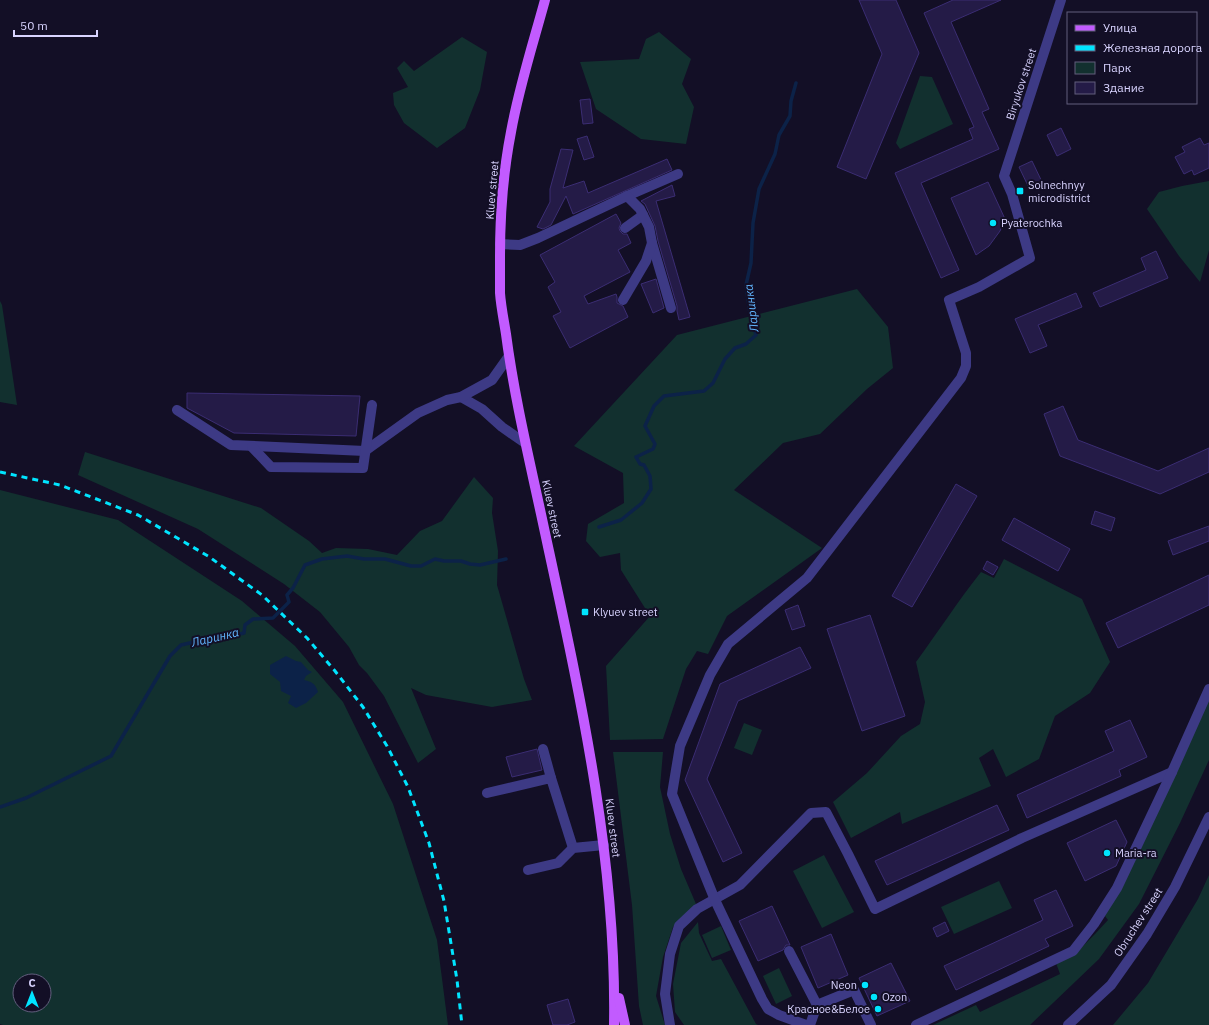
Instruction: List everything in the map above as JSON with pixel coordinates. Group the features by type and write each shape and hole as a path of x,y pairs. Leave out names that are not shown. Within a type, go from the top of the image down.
{"main road":[{"name":"Kluev street","path":"545,0 511,130 504,172 501,210 500,293 509,356 525,443 574,674 597,794 604,845 615,979 614,1025"},
{"path":"615,979 625,1025"}],"street":[{"name":"Biryukov street","path":"715,900 672,794 680,746 710,675 728,644 807,578 961,378 966,366 966,353 949,300 979,286 1030,258 1012,194 1004,176 1061,0"},
{"path":"500,244 520,245 538,238 678,174"},
{"path":"627,196 640,209 649,227 652,243 671,308"},
{"path":"625,228 643,215"},
{"path":"624,300 646,261 652,243"},
{"path":"177,410 231,445 365,451 418,413 447,400 461,397 492,380 509,356"},
{"path":"461,397 482,409 502,427 525,443"},
{"path":"252,447 271,467 363,468 372,405"},
{"path":"916,1025 1073,952 1094,924 1117,888 1172,772 1209,689"},
{"path":"543,749 573,848"},
{"path":"670,1025 665,994 670,954 679,926 696,909 740,885 811,813 826,812 875,909 1022,838 1172,772"},
{"path":"486,793 551,778"},
{"name":"Obruchev street","path":"1068,1025 1111,985 1147,934 1175,887 1209,818"},
{"path":"528,870 558,863 573,848 604,845"},
{"path":"715,900 768,1009 779,1015 806,1025"},
{"path":"789,951 817,1005 810,1025"},
{"path":"817,1005 854,990 872,1025"}],"green space":[{"path":"659,32 691,59 682,84 694,107 686,144 641,139 596,109 580,62 639,59 646,39"},
{"path":"462,37 487,52 480,90 465,128 437,148 404,123 394,105 393,93 408,87 397,68 404,61 414,71"},
{"path":"920,76 932,77 953,124 900,149 896,143"},
{"path":"1209,181 1209,250 1200,282 1179,256 1147,209 1159,192"},
{"path":"857,289 888,327 893,368 867,389 820,434 783,443 734,490 822,548 727,616 708,654 697,651 686,669 663,739 610,740 606,666 650,616 621,570 620,553 600,557 586,541 588,524 624,503 623,473 574,446 677,335"},
{"path":"0,301 2,305 17,405 0,402"},
{"path":"85,452 261,508 309,541 322,553 336,548 368,549 397,555 420,531 442,521 474,477 493,498 492,513 498,551 497,585 524,679 532,700 492,707 426,695 411,688 436,749 418,763 384,696 367,673 359,665 349,647 320,612 284,584 198,529 78,475"},
{"path":"0,490 118,520 242,601 295,646 343,702 393,804 437,940 448,1025 0,1024"},
{"path":"1004,559 1082,599 1110,662 1090,693 1055,716 1039,759 1006,777 993,749 979,758 991,786 902,824 900,812 851,838 833,802 867,773 901,736 920,724 925,702 916,662 981,572 994,578"},
{"path":"1209,690 1209,760 1180,823 1139,904 1099,959 1030,1025 933,1025 976,1005 980,1012 1060,974 1056,963 1076,953 1108,920 1105,916"},
{"path":"744,723 762,730 752,755 734,748"},
{"path":"613,752 663,752 660,787 670,834 681,869 696,904 673,927 663,957 656,996 665,1025 643,1025 639,1006 632,905"},
{"path":"824,855 854,912 822,928 793,871"},
{"path":"1209,875 1209,1025 1113,1025 1148,983 1198,899"},
{"path":"999,881 1012,908 954,934 941,907"},
{"path":"698,922 699,933 712,961 721,959 756,1024 758,1025 684,1025 675,1012 673,984 681,943"},
{"path":"721,926 731,950 712,958 702,935"},
{"path":"779,968 792,996 776,1004 763,976"}],"water":[{"path":"286,656 301,662 308,670 312,672 306,676 304,680 313,683 318,692 306,703 296,708 288,703 291,696 281,691 280,682 270,674 270,665"}],"building":[{"path":"859,0 896,0 919,53 866,179 837,167 882,54"},
{"path":"953,0 1001,0 951,22 989,109 982,112 999,149 921,183 959,270 941,278 895,173 973,139 969,129 974,127 924,13"},
{"path":"590,99 593,123 583,124 580,100"},
{"path":"1061,128 1071,149 1057,156 1047,135"},
{"path":"587,136 594,157 584,160 577,139"},
{"path":"1200,138 1204,145 1209,143 1209,168 1194,175 1192,170 1184,174 1175,157 1185,152 1182,147"},
{"path":"561,149 573,150 563,188 584,181 588,193 667,159 672,170 573,214 566,196 551,225 543,229 537,227 550,202 550,189"},
{"path":"1032,161 1043,184 1030,190 1019,167"},
{"path":"988,182 1005,219 1000,231 989,246 976,255 951,198"},
{"path":"672,185 675,196 656,201 690,317 679,320 677,306 655,226 645,204 641,201"},
{"path":"616,214 621,223 619,228 620,231 623,234 627,234 631,243 618,250 630,272 584,296 588,304 616,294 617,303 623,306 628,317 570,348 553,316 561,312 548,287 555,282 540,255"},
{"path":"1156,251 1168,278 1100,307 1093,293 1146,270 1141,258"},
{"path":"656,279 664,308 653,313 641,284"},
{"path":"1076,293 1082,307 1038,325 1047,346 1030,353 1015,319"},
{"path":"187,393 360,396 356,436 234,433 187,408"},
{"path":"1063,406 1078,440 1158,471 1209,448 1209,472 1160,494 1060,456 1044,414"},
{"path":"956,484 977,496 912,607 892,596"},
{"path":"1095,511 1115,518 1111,531 1091,524"},
{"path":"1014,518 1070,549 1058,571 1002,540"},
{"path":"1209,526 1209,541 1173,555 1168,541"},
{"path":"987,561 998,567 993,575 983,569"},
{"path":"1209,575 1209,605 1118,648 1106,623"},
{"path":"798,605 805,626 792,630 785,610"},
{"path":"870,615 905,716 862,731 827,629"},
{"path":"800,647 811,668 738,701 707,779 742,853 723,862 685,780 720,684"},
{"path":"1130,720 1147,757 1119,770 1121,776 1027,818 1017,795 1114,751 1105,731"},
{"path":"537,749 542,770 512,777 506,757"},
{"path":"997,805 1009,830 887,885 875,861"},
{"path":"1116,820 1127,842 1116,866 1085,881 1067,843"},
{"path":"1056,890 1073,926 1045,939 1049,946 956,990 944,966 1043,920 1034,900"},
{"path":"772,906 790,945 786,945 783,950 758,961 739,921"},
{"path":"945,922 949,931 937,937 933,928"},
{"path":"831,934 848,975 818,988 801,947"},
{"path":"891,963 910,1001 877,1016 859,978"},
{"path":"568,999 575,1022 567,1025 553,1025 547,1005"}],"waterway":[{"name":"Ларинка","path":"599,527 621,520 642,503 651,489 650,476 644,465 640,464 636,457 653,449 655,444 645,426 654,406 664,396 704,391 713,383 725,359 735,348 746,344 756,335 750,314 746,285 751,263 753,223 759,189 775,154 779,135 790,116 791,101 796,83"},
{"name":"Ларинка","path":"0,807 26,798 111,756 170,656 181,645 244,633 245,625 253,619 273,618 289,602 287,595 293,588 305,565 322,559 347,556 364,559 385,559 411,566 421,566 435,559 444,561 461,561 480,565 506,559"}],"railway":[{"path":"0,472 60,485 138,515 208,556 262,595 307,638 335,671 363,707 387,746 408,787 429,843 444,901 457,980 462,1025"}],"place":[{"name":"Solnechnyy microdistrict","path":"1020,191"},
{"name":"Pyaterochka","path":"993,223"},
{"name":"Klyuev street","path":"585,612"},
{"name":"Maria-ra","path":"1107,853"},
{"name":"Neon","path":"865,985"},
{"name":"Ozon","path":"874,997"},
{"name":"Красное&Белое","path":"878,1009"}]}
